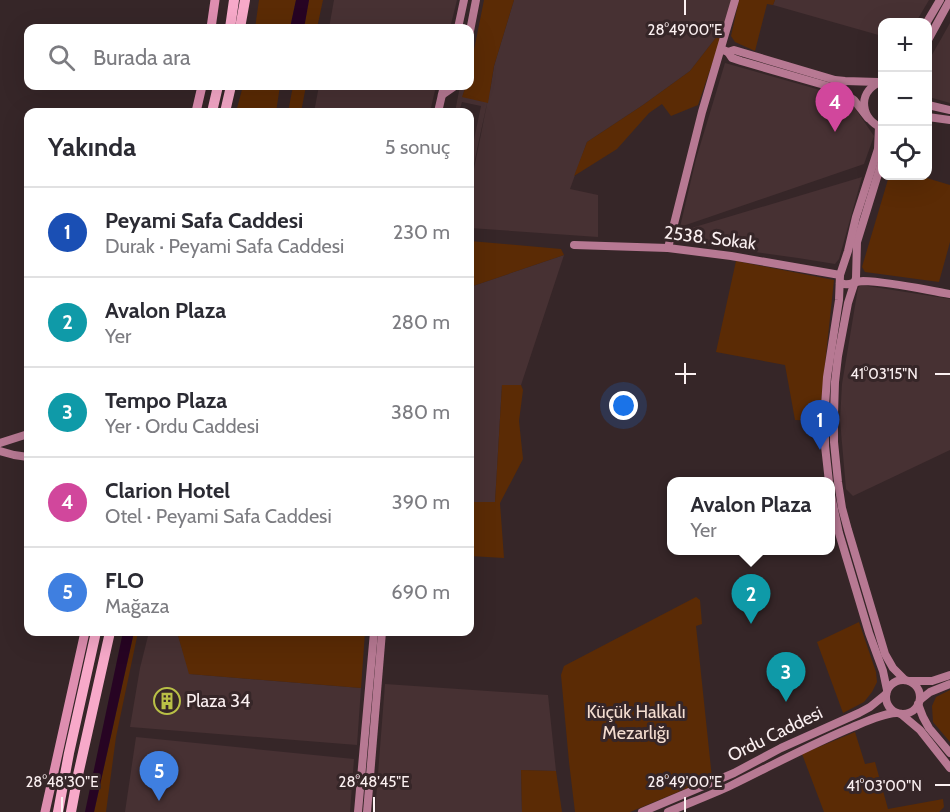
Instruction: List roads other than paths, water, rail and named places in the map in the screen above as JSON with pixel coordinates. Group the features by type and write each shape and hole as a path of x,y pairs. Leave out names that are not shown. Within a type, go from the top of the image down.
{"highway":[{"path":"224,24 227,0"},
{"path":"231,24 234,0"},
{"path":"241,24 245,0"},
{"path":"213,108 217,90"},
{"path":"226,108 230,90"},
{"path":"58,812 95,636"},
{"path":"71,812 109,636"}],"main road":[{"path":"212,24 215,0"},
{"path":"459,24 464,0"},
{"path":"471,24 476,0"},
{"path":"668,248 700,120 724,51 735,0"},
{"path":"929,18 940,0"},
{"path":"932,31 950,0"},
{"path":"724,51 734,50 836,80 878,81"},
{"path":"724,51 732,58 838,89 854,100 868,118 880,126"},
{"path":"868,118 865,111 865,96 878,83"},
{"path":"197,108 201,90"},
{"path":"439,108 443,90"},
{"path":"442,95 449,90"},
{"path":"932,106 950,110"},
{"path":"932,117 950,120"},
{"path":"828,477 825,406 840,276 878,149"},
{"path":"878,174 857,242 856,276 845,314 835,382 834,442 838,482 848,530 885,654 893,668 918,689 922,717 950,753"},
{"name":"2538. Sokak","path":"574,245 668,248 731,256 840,276"},
{"path":"840,276 848,268 856,276 879,282 950,294"},
{"path":"840,276 847,286 856,276"},
{"path":"0,443 24,435"},
{"path":"0,451 24,456"},
{"path":"835,512 843,508"},
{"path":"835,516 863,614 883,671 888,705 920,730 950,768"},
{"path":"45,812 84,636"},
{"path":"358,812 374,636"},
{"path":"367,812 382,636"},
{"path":"376,693 385,658 387,636"},
{"path":"886,692 894,682 932,681 950,675"},
{"path":"898,713 911,712 930,692 950,684"},
{"name":"Ordu Caddesi","path":"642,812 734,773 781,748 859,713 886,692"},
{"name":"Ordu Caddesi","path":"668,812 733,784 829,737 888,714 898,713"},
{"path":"368,796 371,812"}],"place":[{"name":"Clarion Hotel","path":"835,132"},
{"name":"Peyami Safa Caddesi","path":"820,450"},
{"name":"Avalon Plaza","path":"751,624"},
{"name":"Plaza 34","path":"167,701"},
{"name":"Tempo Plaza","path":"786,702"},
{"name":"FLO","path":"159,801"}],"park label":[{"name":"Küçük Halkalı Mezarlığı","path":"636,722"}]}
